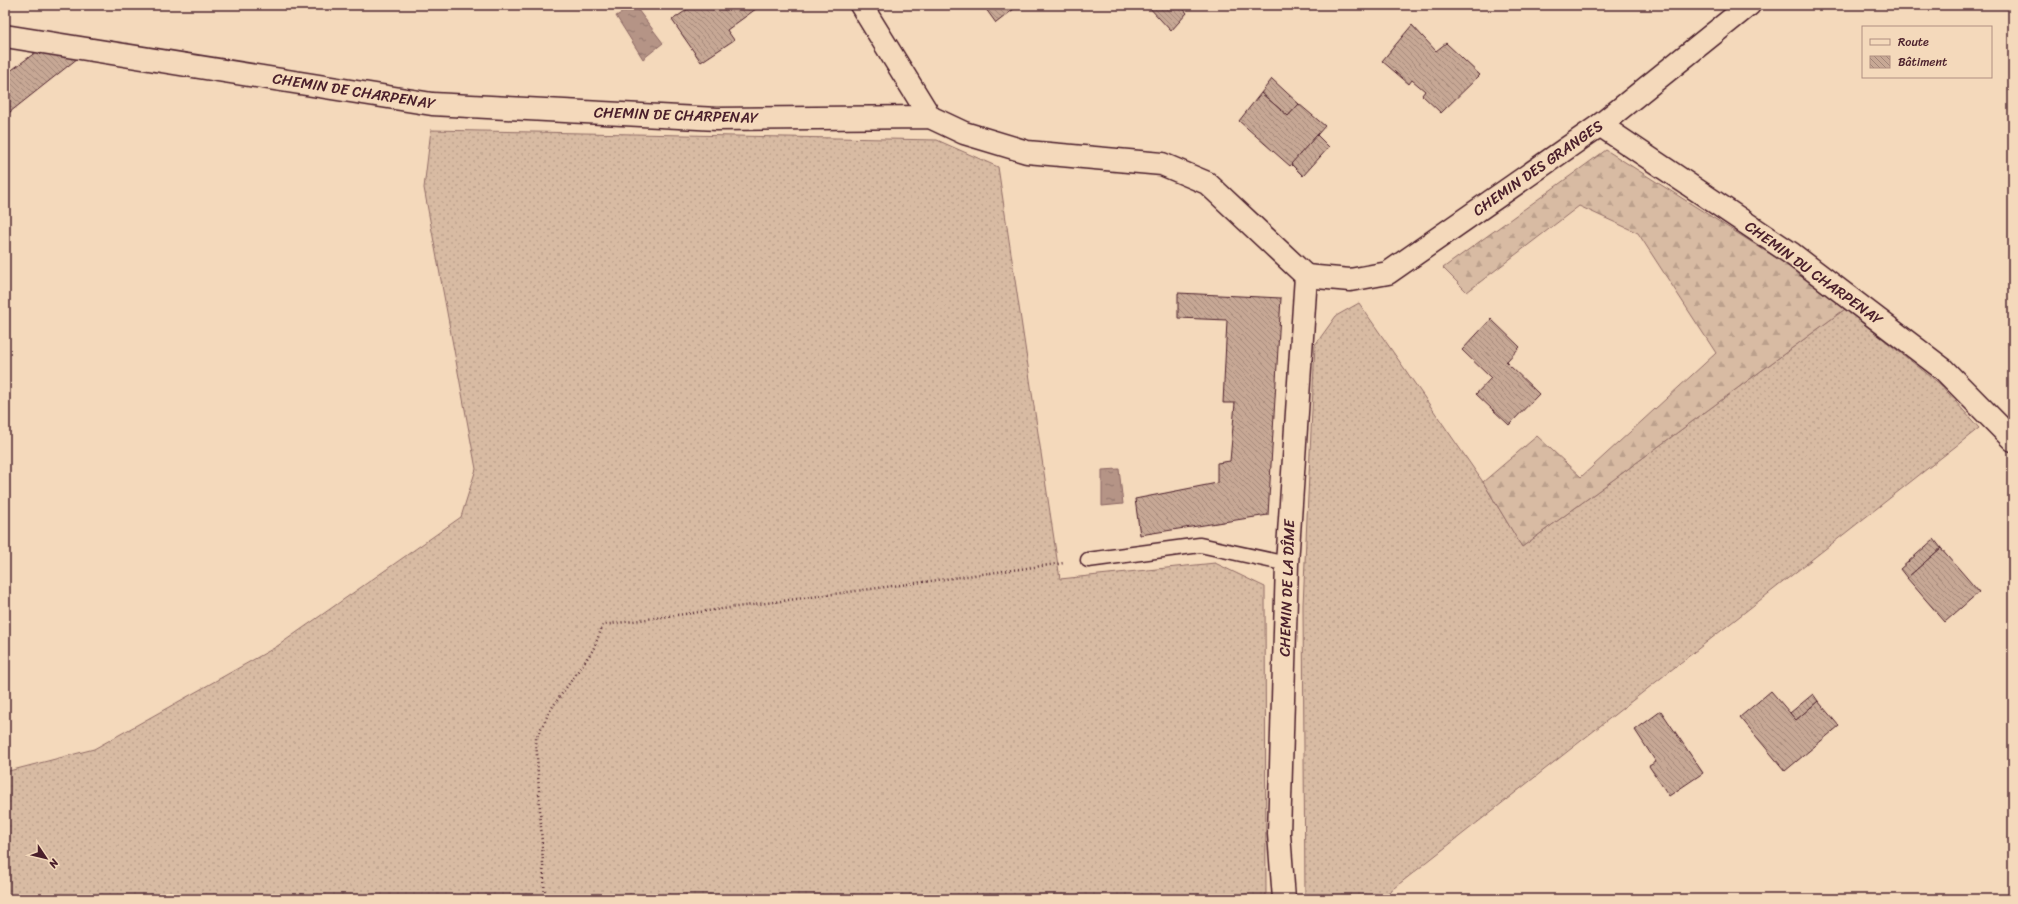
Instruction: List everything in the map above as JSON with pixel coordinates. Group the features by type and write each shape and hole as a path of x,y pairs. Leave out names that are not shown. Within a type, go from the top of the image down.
{"street":[{"path":"861,5 930,117"},
{"name":"CHEMIN DES GRANGES","path":"1306,276 1350,280 1388,273 1600,125 1749,5"},
{"name":"CHEMIN DE CHARPENAY","path":"5,36 432,104 717,119 930,117 964,133 1028,152 1162,164 1207,183 1306,276"},
{"name":"CHEMIN DU CHARPENAY","path":"1600,125 1792,254 1943,369 2013,440"},
{"name":"CHEMIN DE LA DÎME","path":"1284,899 1279,834 1287,564 1306,276"}],"lane":[{"path":"1088,560 1200,545 1287,564"}],"path":[{"path":"545,899 536,738 551,709 593,650 603,625 1088,560"}],"green space":[{"path":"431,130 937,140 998,167 1060,579 1215,563 1265,587 1266,899 5,899 5,772 94,749 276,647 461,517 476,469 424,188"},
{"path":"1606,150 1794,269 1845,309 1522,547 1483,482 1537,436 1581,477 1716,353 1638,233 1579,206 1467,292 1443,268"},
{"path":"1359,303 1483,482 1522,547 1845,309 1940,384 1979,428 1380,899 1305,899 1303,605 1315,345 1336,316"}],"water":[{"path":"635,6 663,43 643,59 616,16"},
{"path":"1119,469 1123,504 1102,506 1102,470"}],"building":[{"path":"694,5 760,6 727,30 734,40 701,62 672,20"},
{"path":"983,5 1019,5 996,23"},
{"path":"1147,5 1180,5 1187,13 1171,31"},
{"path":"1412,25 1436,51 1446,43 1480,75 1441,113 1422,95 1425,91 1412,80 1409,84 1382,61"},
{"path":"36,52 78,58 5,116 5,67 9,72"},
{"path":"1272,79 1299,104 1288,116 1261,93"},
{"path":"1261,93 1288,116 1299,104 1325,126 1290,166 1239,121"},
{"path":"1317,135 1329,147 1303,176 1291,164"},
{"path":"1178,293 1281,298 1268,515 1140,535 1135,499 1217,483 1217,463 1230,461 1235,403 1223,403 1227,320 1178,318"},
{"path":"1491,319 1520,347 1506,362 1539,394 1509,425 1476,394 1491,378 1462,350"},
{"path":"1934,539 1941,548 1907,578 1900,569"},
{"path":"1941,548 1979,592 1945,622 1907,578"},
{"path":"1771,691 1796,720 1818,701 1839,726 1785,771 1740,717"},
{"path":"1813,694 1818,701 1796,720 1790,713"},
{"path":"1661,711 1703,773 1669,796 1649,766 1656,762 1635,730"}]}
